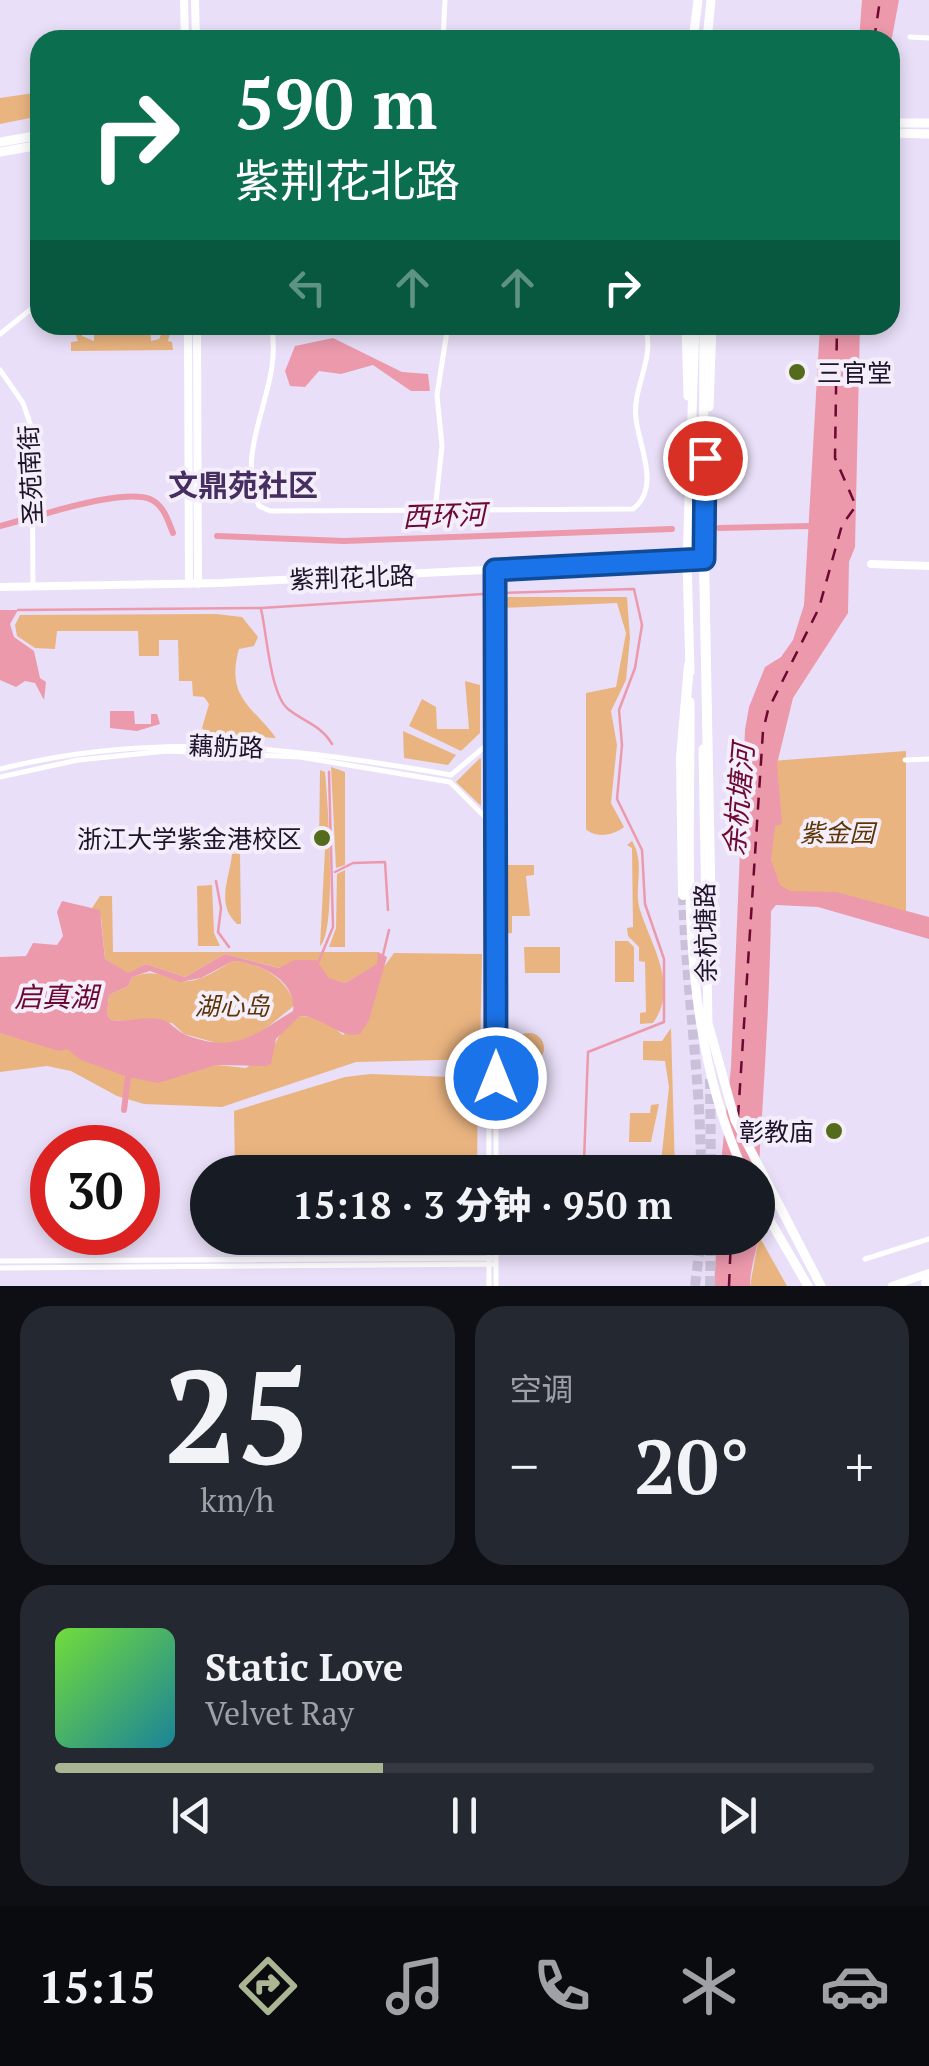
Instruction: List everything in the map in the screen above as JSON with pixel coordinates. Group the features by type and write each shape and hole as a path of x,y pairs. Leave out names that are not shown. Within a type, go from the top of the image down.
{"highway":[{"path":"704,559 711,926"},
{"path":"682,895 681,758 690,665"}],"main road":[{"path":"184,0 185,30"},
{"path":"196,0 196,30"},
{"path":"694,30 698,0"},
{"path":"708,30 710,0"},
{"path":"900,123 929,124"},
{"path":"900,133 929,134"},
{"path":"0,142 30,137"},
{"path":"0,152 30,147"},
{"path":"188,335 194,584"},
{"path":"193,519 197,335"},
{"name":"余杭塘路","path":"686,335 691,434"},
{"name":"余杭塘路","path":"695,335 687,560 692,963 700,1036 714,1095 737,1155"},
{"name":"余杭塘路","path":"704,335 708,1023 735,1120 776,1206 822,1286"},
{"name":"余杭塘路","path":"704,434 711,390 712,335"},
{"name":"紫荆花北路","path":"0,588 194,584 704,559"},
{"path":"871,564 929,566"},
{"path":"775,1232 808,1286"},
{"path":"892,1286 928,1279"}],"street":[{"path":"443,30 444,0"},
{"path":"910,38 929,38"},
{"path":"0,334 30,310"},
{"path":"271,335 272,370 251,464 259,506 270,511 624,511 638,507 646,465 636,414 648,358 646,335"},
{"path":"434,520 442,446 437,395 446,335"},
{"name":"圣苑南街","path":"0,370 23,403 32,429 33,587"},
{"path":"491,570 492,1155"},
{"name":"藕舫路","path":"0,773 164,744 310,751 451,779"},
{"path":"492,744 451,779 492,821"},
{"path":"906,760 929,759"},
{"path":"865,1259 929,1239"},
{"path":"492,1255 492,1286"},
{"path":"0,1264 492,1261"}],"green space":[{"path":"30,94 30,118 0,124 0,98"},
{"path":"76,335 94,341 94,335 151,335 151,341 170,335 173,350 71,351 71,342 78,341"},
{"path":"502,597 627,597 630,638 626,680 611,711 617,745 611,803 624,827 615,832 600,835 586,829 586,693 616,687 626,633 617,603 501,608"},
{"path":"20,615 242,617 258,637 254,646 239,649 236,679 244,700 276,738 206,734 202,728 209,704 204,697 193,696 192,681 179,681 178,640 159,640 159,656 139,656 138,631 57,631 55,649 35,648 17,636 15,625"},
{"path":"465,681 480,685 480,733 461,751 409,726 422,699 436,707 437,729 469,729"},
{"path":"403,731 456,755 448,765 404,758"},
{"name":"紫金园","path":"906,751 906,916 786,894 764,880 771,761"},
{"path":"481,759 481,806 456,782"},
{"path":"331,767 345,772 345,865 336,868"},
{"path":"320,770 325,772 330,865 328,917 320,946 325,850 319,848"},
{"path":"632,841 638,858 640,910 663,981 664,995 653,1023 640,1024 640,1013 646,1012 645,962 639,961 639,947 628,936 627,928 633,927 632,848 627,845"},
{"path":"240,853 241,924 237,924 227,908 225,890 232,854"},
{"path":"501,865 534,865 534,875 526,876 530,916 512,916 512,933 502,934"},
{"path":"345,870 345,947 329,947 336,928 337,874"},
{"path":"212,885 214,933 220,946 198,946 197,886"},
{"path":"100,896 112,896 113,952 378,952 378,964 345,983 329,979 306,960 280,968 225,954 185,977 146,964 128,974 105,959 101,917 92,908"},
{"path":"615,941 628,941 634,947 634,982 615,982"},
{"path":"524,947 560,947 560,973 525,973"},
{"path":"394,953 482,954 480,1059 356,1062 222,1107 144,1104 117,1096 71,1071 47,1066 0,1072 0,1033 67,1049 108,1068 175,1077 217,1065 246,1068 272,1049 282,1031 300,1016 322,1019 343,1035 371,1009 383,968"},
{"name":"湖心岛","path":"233,961 272,974 286,987 295,1005 255,1037 224,1045 184,1034 172,1023 111,1020 107,1014 109,995 128,986 132,977 151,973 192,981"},
{"path":"671,1028 675,1155 662,1155 669,1087 665,1061 643,1060 643,1041 662,1041"},
{"path":"529,1033 540,1037 544,1048 540,1059 529,1063 518,1059 514,1048 518,1037"},
{"path":"371,1074 478,1078 477,1155 235,1155 234,1111 345,1077"},
{"path":"659,1104 651,1142 629,1142 630,1113 650,1113 651,1105"},
{"path":"756,1255 770,1255 787,1286 750,1286"}],"water":[{"path":"862,0 899,0 893,30 860,30"},
{"path":"819,335 860,335 855,547 849,562 848,613 793,698 777,764 782,824 775,826 771,860 780,885 790,891 836,892 929,917 929,939 818,907 776,905 771,911 760,1155 722,1155 731,1067 745,730 749,707 765,667 781,657 793,640 804,605"},
{"path":"333,338 402,372 428,374 430,391 411,391 373,365 341,374 319,371 305,387 290,386 285,371 295,346"},
{"path":"0,610 18,610 10,624 14,637 34,651 40,678 46,682 44,700 35,683 25,681 16,687 0,680"},
{"path":"110,711 134,711 135,724 151,724 151,714 157,714 160,724 137,731 110,728"},
{"name":"启真湖","path":"62,901 100,910 105,959 128,973 146,964 185,977 225,954 279,968 294,960 316,960 329,978 345,983 377,964 378,952 387,957 369,1020 360,1034 345,1033 300,1016 276,1039 271,1064 217,1065 158,1083 81,1060 67,1049 59,1051 0,1033 0,957 26,956 33,943 57,945 63,936 57,912","holes":["233,961 274,975 293,1000 293,1011 243,1039 218,1043 186,1035 163,1020 111,1020 107,1014 109,995 128,986 132,977 150,971 180,982 201,978"]},
{"path":"716,1255 755,1255 750,1286 714,1286"}],"waterway":[{"name":"西环河","path":"44,514 97,500 140,497 159,505 173,533"},
{"name":"西环河","path":"0,526 22,520"},
{"name":"西环河","path":"719,528 812,526"},
{"name":"西环河","path":"217,536 344,541 672,529"},
{"path":"503,593 634,589 642,625 635,668 619,710 622,745 617,799 642,850 645,904 664,959 664,1022 588,1052 584,1155"},
{"path":"18,610 261,608 483,594"},
{"path":"261,609 273,677 282,701 323,732 332,744"},
{"path":"318,963 333,927 329,772"},
{"path":"335,872 353,863 385,862 388,910"},
{"path":"216,881 221,908 218,932 229,947"},
{"path":"383,955 389,930"},
{"path":"124,1110 128,1077"}],"ferry route":[{"path":"876,30 880,0"},
{"path":"738,1117 763,731 768,710 819,608 842,525 856,506 835,458 837,335"},
{"path":"729,1286 730,1255"}],"tunnel":[{"path":"683,895 701,1155"},
{"path":"710,1079 711,1155"},
{"path":"695,1286 699,1255"},
{"path":"710,1286 711,1255"}],"place":[{"name":"三官堂","path":"797,372"},
{"name":"浙江大学紫金港校区","path":"322,838"},
{"name":"彰教庙","path":"834,1131"}],"district":[{"name":"文鼎苑社区","path":"243,485"}],"route":[{"path":"496,1078 495,570 704,559 705,458"}],"water label":[{"name":"余杭塘河","path":"738,800"}]}
